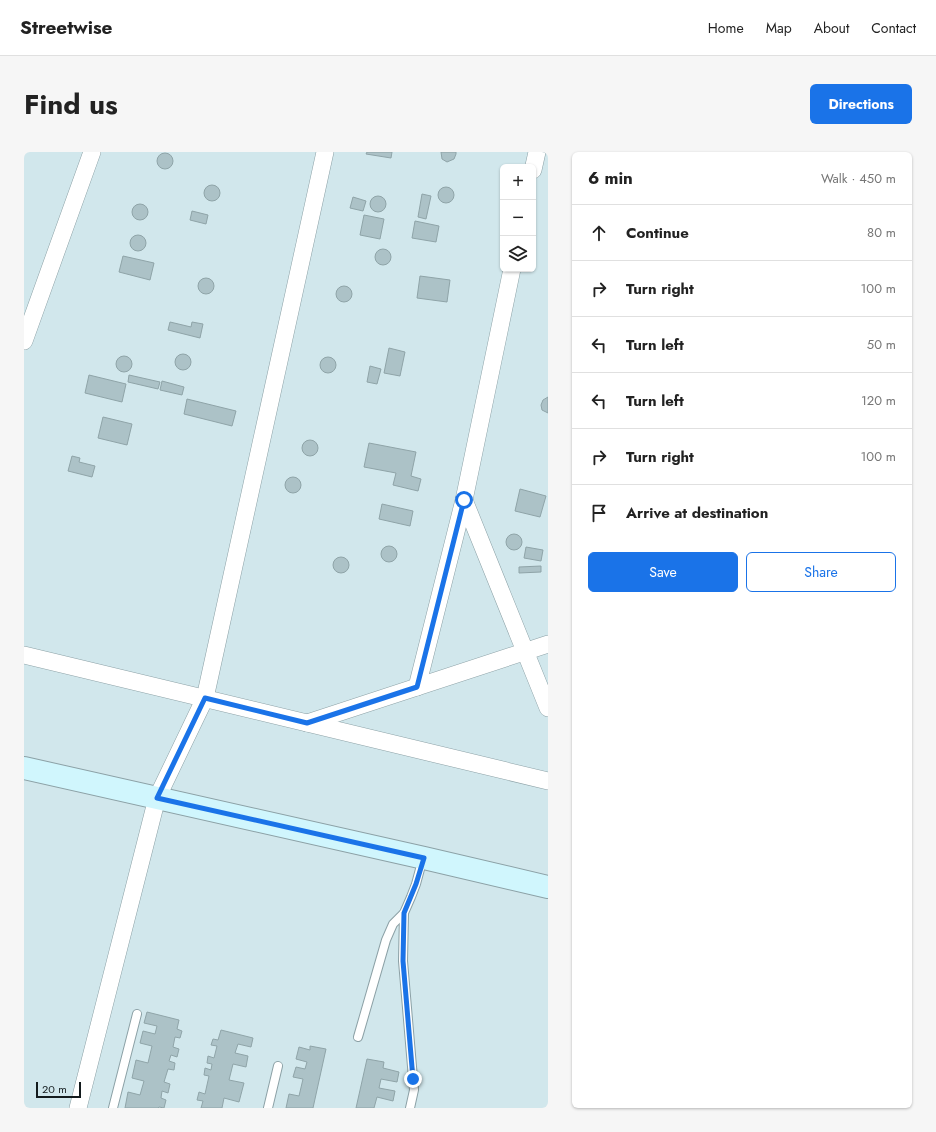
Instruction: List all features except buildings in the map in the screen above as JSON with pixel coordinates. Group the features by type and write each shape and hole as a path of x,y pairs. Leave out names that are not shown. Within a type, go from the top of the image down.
{"main road":[{"path":"24,768 424,858 548,888"}],"street":[{"path":"24,341 92,152"},
{"path":"78,1108 157,798 205,698 325,152"},
{"path":"534,164 537,152"},
{"path":"417,687 464,500 511,272"},
{"path":"464,500 548,708"},
{"path":"307,723 548,644"},
{"path":"24,655 548,780"}],"lane":[{"path":"410,1108 414,1090 403,961 404,913 416,884 424,858"},
{"path":"358,1037 386,940 393,924 404,913"},
{"path":"113,1108 137,1014"},
{"path":"268,1108 278,1066"}],"route":[{"path":"413,1079 403,961 404,913 416,884 424,858 157,798 205,698 307,723 417,687 464,500"}]}
